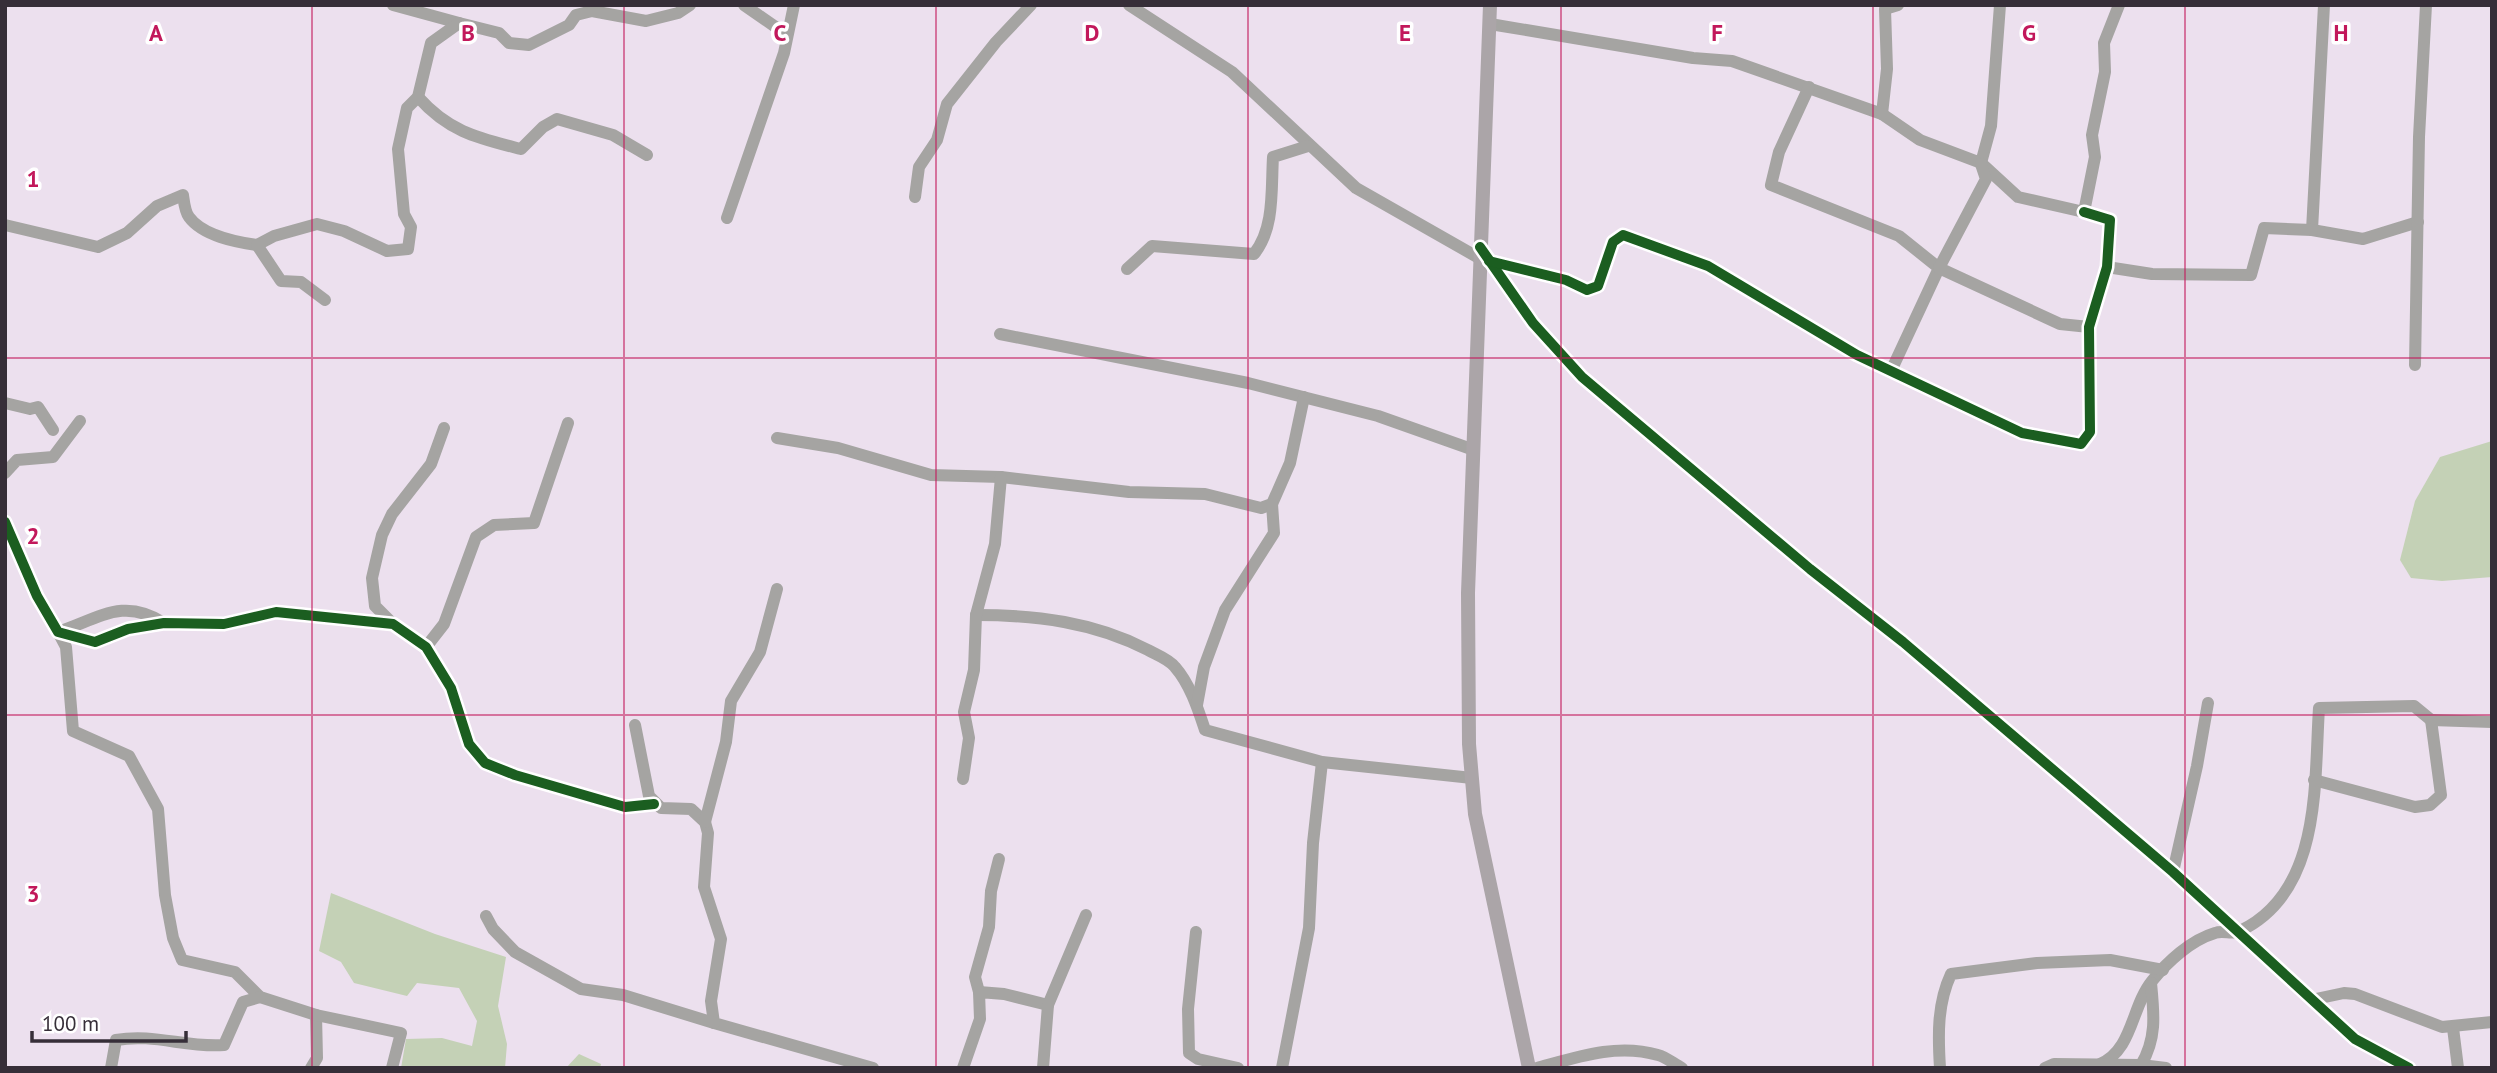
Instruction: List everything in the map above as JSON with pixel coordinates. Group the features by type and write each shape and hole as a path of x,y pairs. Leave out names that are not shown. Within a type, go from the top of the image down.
{"main road":[{"path":"1490,5 1467,676 1472,778 1482,848 1529,1068"}],"street":[{"path":"393,5 499,33 509,43 529,45 569,25 576,15 592,11 646,21 678,13 690,5"},
{"path":"744,5 787,35"},
{"path":"727,218 787,35 794,5"},
{"path":"915,197 919,167 937,140 947,104 996,42 1031,5"},
{"path":"1129,5 1232,72 1308,146 1356,188 1483,255 1566,280 1587,290 1598,286 1613,242 1623,235 1709,266 1857,355 2022,433 2081,444 2090,432 2089,327 2107,267 2110,220 2018,197 1981,163 1920,140 1882,114 1732,61 1693,58 1490,24"},
{"path":"1882,114 1887,69 1885,9 1898,5"},
{"path":"1891,371 1939,268 1986,178 1981,163 1991,126 2000,5"},
{"path":"2084,212 2095,158 2092,135 2105,72 2104,43 2119,5"},
{"path":"2312,230 2324,5"},
{"path":"2415,365 2426,5"},
{"path":"5,225 98,247 127,233 157,206 183,195 188,216 200,227 232,242 257,245 274,236 317,224 344,232 387,251 408,249 411,227 404,214 398,149 407,108 418,97 431,43 459,23"},
{"path":"1809,87 1779,152 1772,185 1899,236 1939,268 2060,324 2089,327"},
{"path":"418,97 436,118 486,140 522,149 543,127 557,119 613,135 647,155"},
{"path":"1127,270 1152,246 1254,254 1262,244 1271,201 1273,157 1308,146"},
{"path":"2107,267 2152,274 2251,275 2264,228 2312,230 2363,239 2418,222"},
{"path":"257,245 281,281 301,282 325,300"},
{"path":"1483,255 1541,333 1582,377 1810,569 1903,642 2173,872 2355,1039 2409,1068"},
{"path":"1000,334 1248,383 1378,416 1474,450"},
{"path":"1197,705 1204,667 1225,610 1274,533 1272,504 1290,463 1304,397"},
{"path":"5,403 30,409 38,407 53,430"},
{"path":"5,474 17,460 53,457 80,421"},
{"path":"426,647 444,624 476,537 494,524 534,523 568,423"},
{"path":"444,428 431,464 392,514 382,535 372,578 375,606 393,624 426,647 451,688 469,744 485,763 516,775 625,807 654,804"},
{"path":"777,438 838,448 931,475 1000,477 1129,492 1205,494 1261,508 1272,504"},
{"path":"963,779 970,738 964,712 974,670 976,615 995,544 1000,477"},
{"path":"5,522 37,596 66,647 73,731 129,756 158,809 165,895 173,938 182,960 235,972 260,997 316,1016 401,1033 392,1068"},
{"path":"714,1023 711,1001 721,939 704,887 708,833 705,821 726,742 731,701 760,652 777,589"},
{"path":"58,632 125,608 146,612 164,623"},
{"path":"58,632 95,642 128,629 164,623 224,624 276,612 393,624"},
{"path":"976,615 1028,615 1094,628 1140,646 1175,666 1197,705 1205,730 1322,762 1472,778"},
{"path":"2173,872 2208,703"},
{"path":"2100,1064 2112,1059 2121,1050 2151,983 2163,970 2203,937 2218,932 2238,933 2275,907 2299,865 2311,835 2319,708 2414,706 2431,720 2492,722"},
{"path":"2314,780 2415,807 2430,805 2441,795 2431,720"},
{"path":"635,724 649,796 654,804 661,808 691,809 705,821"},
{"path":"1282,1068 1309,928 1312,843 1322,762"},
{"path":"963,1068 980,1019 979,992 975,977 989,927 991,891 999,859"},
{"path":"1043,1068 1048,1005 1086,915"},
{"path":"486,916 493,929 515,951 581,989 623,995 873,1068"},
{"path":"1187,1068 1188,1010 1196,932"},
{"path":"1940,1068 1938,1036 1942,992 1951,974 2037,963 2110,960 2163,970"},
{"path":"2142,1067 2152,1046 2155,1018 2151,983"},
{"path":"979,992 1004,994 1048,1005"},
{"path":"2311,1000 2344,993 2355,994 2442,1027 2492,1022"},
{"path":"111,1068 116,1040 139,1035 202,1047 224,1045 243,1002 260,997"},
{"path":"311,1068 317,1058 316,1016"},
{"path":"2453,1028 2458,1068"},
{"path":"1537,1068 1589,1054 1625,1049 1660,1055 1678,1067"},
{"path":"1189,1053 1198,1059 1238,1068"},
{"path":"2045,1068 2054,1064 2166,1068"}],"green space":[{"path":"2492,441 2492,577 2442,581 2411,578 2400,560 2415,501 2440,457"},
{"path":"331,893 435,934 506,957 498,1006 507,1044 505,1068 401,1068 406,1039 442,1038 472,1046 477,1021 459,988 417,983 407,996 354,983 341,962 319,951"},
{"path":"579,1054 601,1064 600,1068 566,1068"}],"cycle path":[{"path":"1489,261 1566,280 1587,290 1598,286 1613,242 1623,235 1708,266 1857,355 2022,433 2081,444 2090,432 2089,327 2107,267 2110,220 2084,212"},
{"path":"1480,247 1533,323 1582,377 1810,569 1903,642 2173,872 2355,1039 2409,1068"},
{"path":"5,522 37,596 58,632 95,642 128,629 164,623 224,624 276,612 393,624 426,647 451,688 469,744 485,763 515,775 625,807 654,804"}]}
